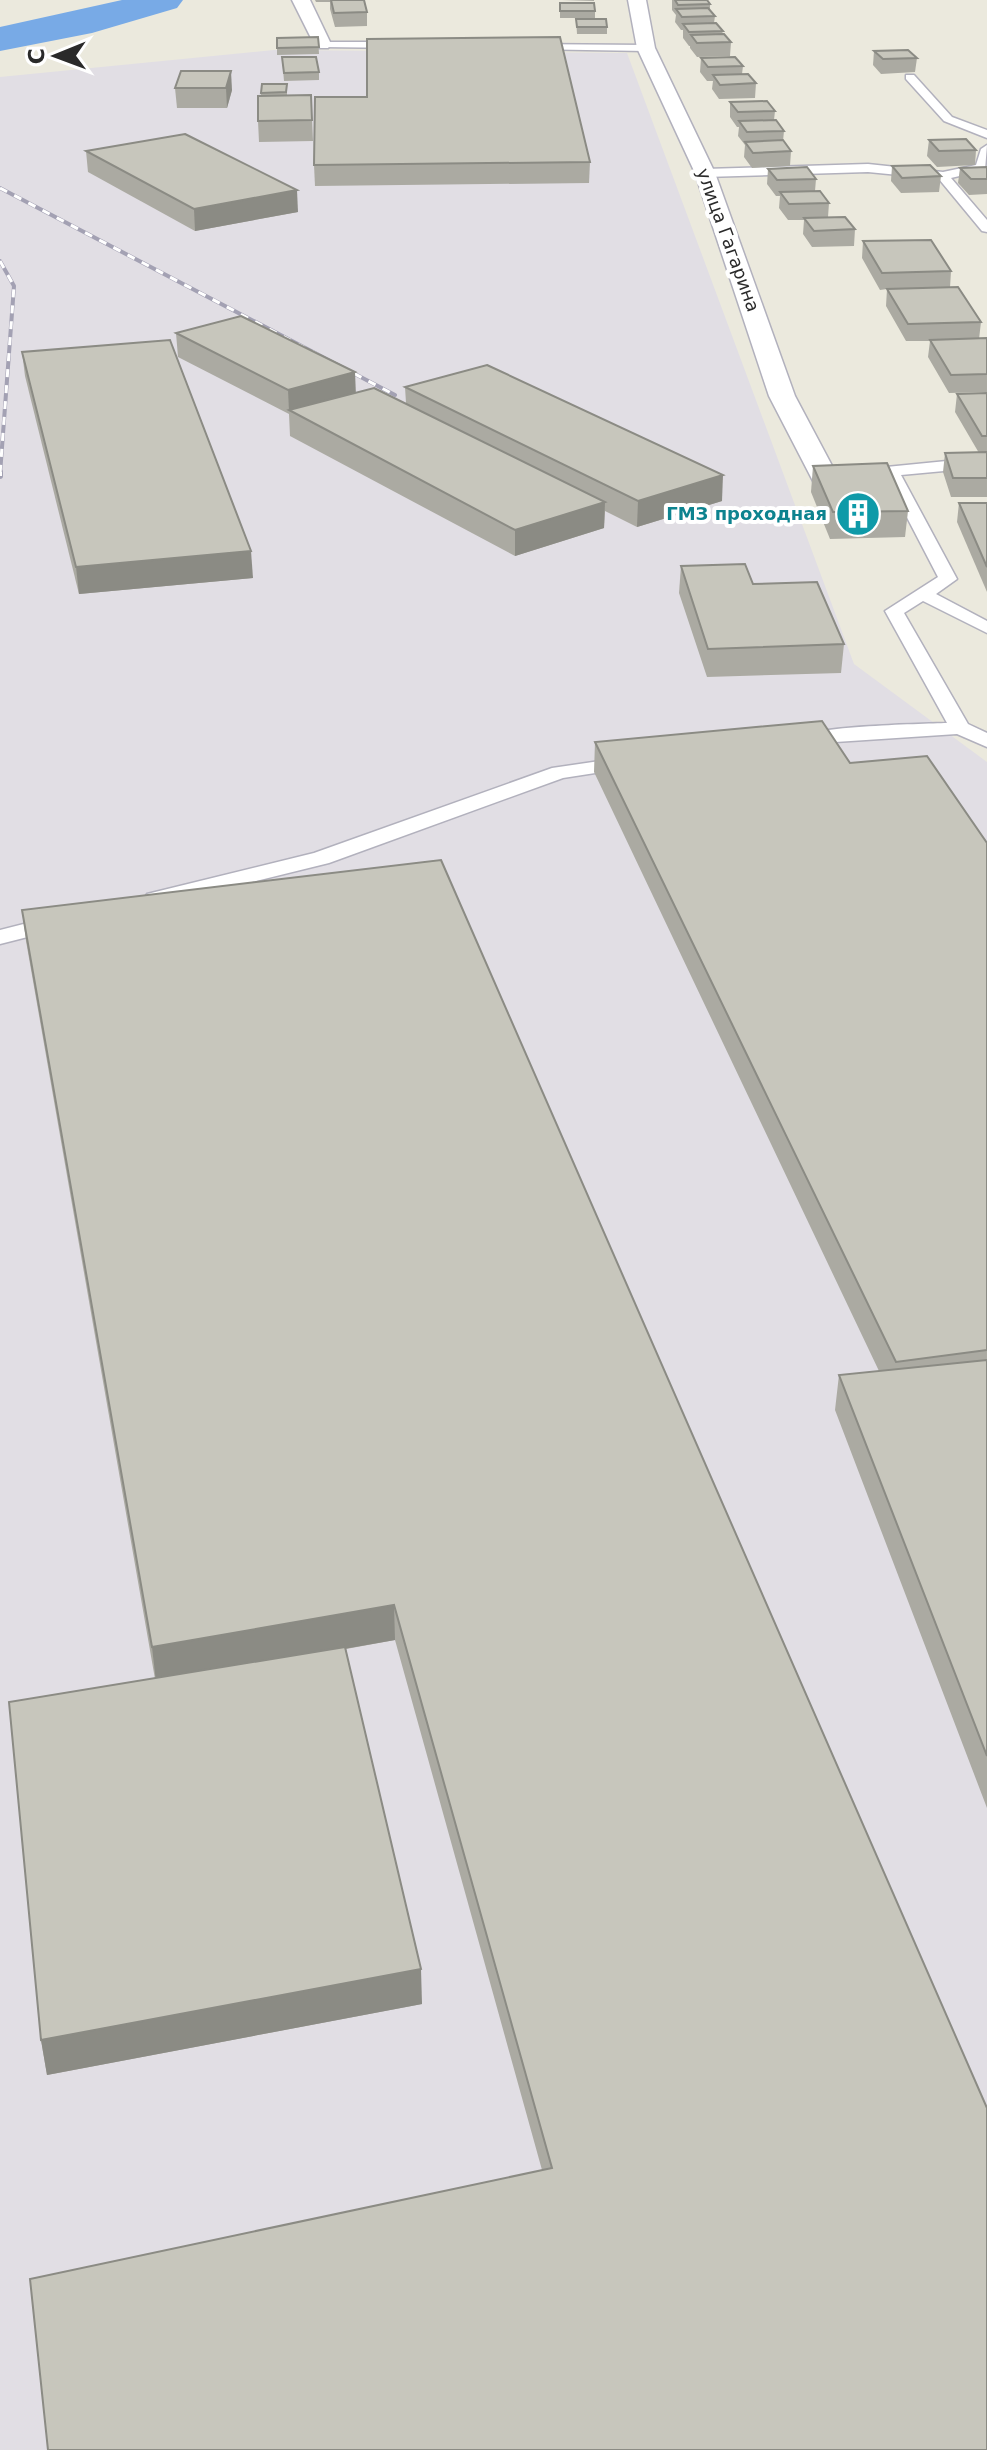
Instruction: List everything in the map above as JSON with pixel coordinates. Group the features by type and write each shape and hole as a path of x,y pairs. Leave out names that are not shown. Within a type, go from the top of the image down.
{"street":[{"path":"301,0 322,44"},
{"name":"улица Гагарина","path":"637,0 646,48 705,173 782,396 831,477"}],"lane":[{"path":"322,44 415,45"},
{"path":"507,46 646,48"},
{"path":"910,77 948,119 987,134"},
{"path":"705,173 868,168 943,176 981,167 986,160 987,149"},
{"path":"943,176 987,228"},
{"path":"864,474 987,462"},
{"path":"891,471 948,579 894,611 960,728"},
{"path":"923,594 987,628"},
{"path":"779,743 858,733 960,728 987,741"},
{"path":"137,903 321,858 559,772 653,760"},
{"path":"0,937 76,918"}],"shaded area":[{"path":"274,50 627,53 854,664 987,762 987,2450 0,2450 0,77"}],"building":[{"path":"331,0 364,0 367,12 334,13"},
{"path":"675,0 707,0 710,4 678,5"},
{"path":"560,3 594,3 595,11 560,11"},
{"path":"708,8 715,16 682,17 676,9"},
{"path":"576,19 606,19 607,27 577,27"},
{"path":"716,23 723,31 689,32 683,24"},
{"path":"724,34 731,42 697,43 691,35"},
{"path":"318,37 319,47 277,48 277,38"},
{"path":"560,37 590,162 314,165 315,97 367,97 367,39"},
{"path":"908,50 917,58 883,59 874,51"},
{"path":"282,57 316,57 319,72 284,73"},
{"path":"735,57 743,66 708,67 701,58"},
{"path":"181,71 231,71 226,88 175,88"},
{"path":"748,74 756,83 720,85 713,75"},
{"path":"262,84 287,84 286,92 261,93"},
{"path":"311,95 312,120 258,121 258,96"},
{"path":"767,101 775,111 738,112 730,102"},
{"path":"776,120 784,131 747,132 739,121"},
{"path":"185,134 297,190 194,209 86,151"},
{"path":"966,139 976,150 939,151 929,140"},
{"path":"783,140 791,151 753,153 745,142"},
{"path":"930,165 941,176 902,178 892,166"},
{"path":"807,167 816,179 777,180 768,169"},
{"path":"987,167 987,179 971,179 960,168"},
{"path":"820,191 829,203 789,204 780,192"},
{"path":"845,217 855,229 814,231 804,218"},
{"path":"931,240 951,271 882,273 863,241"},
{"path":"958,287 981,322 908,324 887,289"},
{"path":"241,316 355,372 288,390 176,333"},
{"path":"987,338 987,374 951,375 930,340"},
{"path":"170,340 251,551 76,567 22,352"},
{"path":"487,365 723,475 638,501 405,387"},
{"path":"374,388 605,502 515,530 289,410"},
{"path":"987,393 987,436 982,436 957,394"},
{"path":"987,452 987,478 953,478 945,453"},
{"path":"887,463 908,511 833,512 813,466"},
{"path":"959,503 987,503 987,567"},
{"path":"745,564 753,584 817,582 844,644 708,649 681,566"},
{"path":"822,721 850,763 927,756 987,843 987,1350 896,1362 595,742"},
{"path":"441,860 987,2108 987,2450 48,2450 30,2279 552,2168 394,1605 152,1647 22,910"},
{"path":"987,1360 987,1756 839,1375"},
{"path":"345,1647 421,1969 41,2040 9,1702"}],"waterway":[{"path":"0,39 92,21 164,0"}],"railway":[{"path":"0,188 395,395"},
{"path":"0,261 14,286 0,474"}],"place":[{"name":"ГМЗ проходная","path":"858,514"}]}
